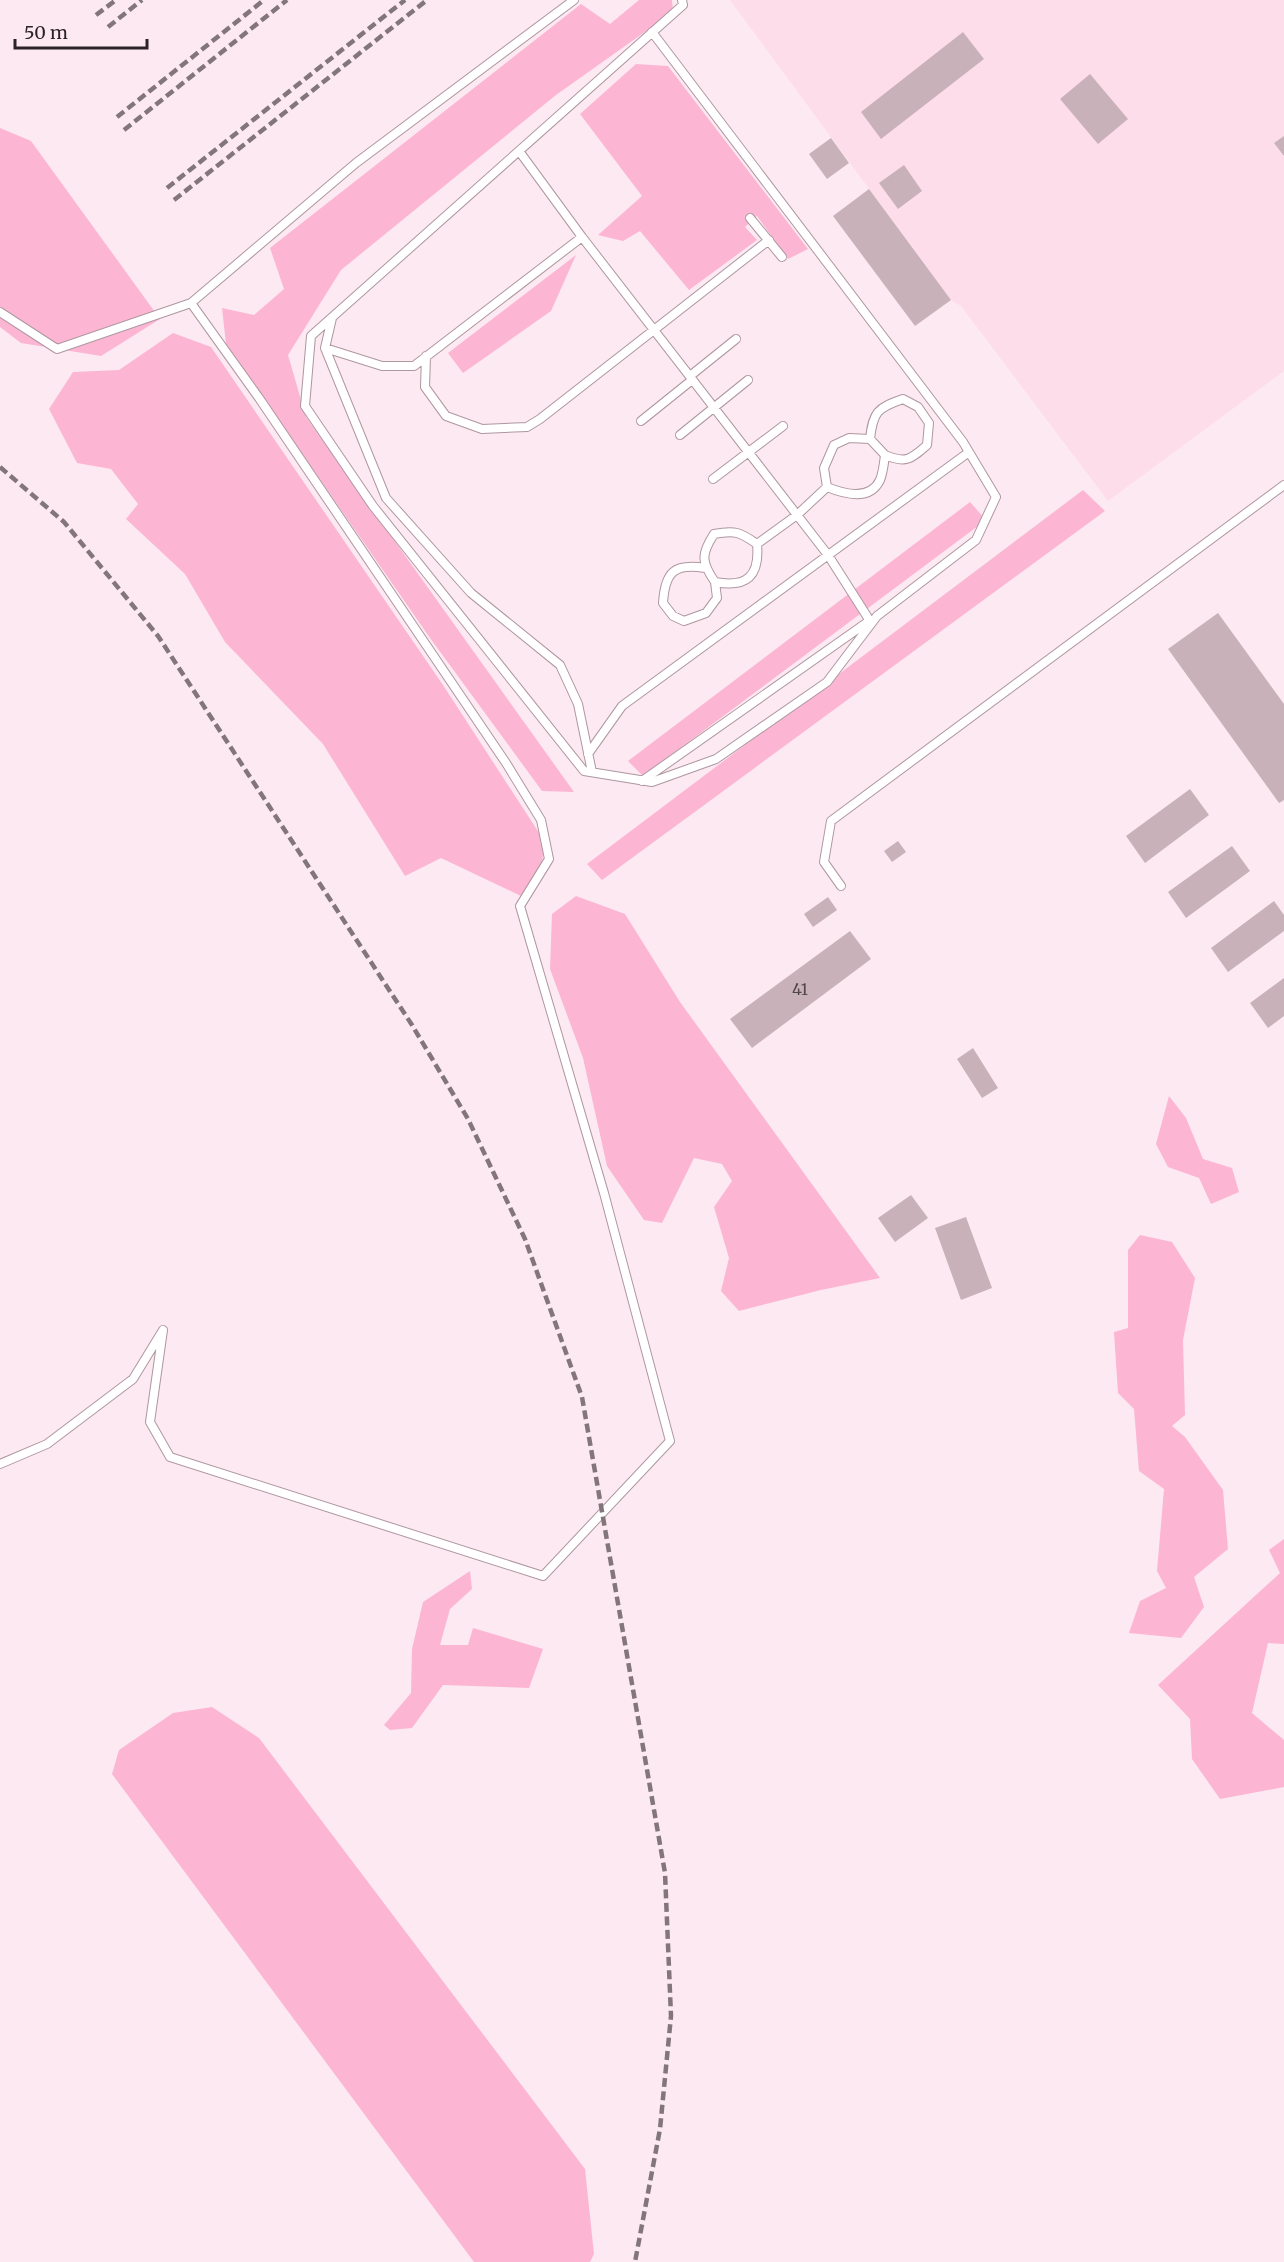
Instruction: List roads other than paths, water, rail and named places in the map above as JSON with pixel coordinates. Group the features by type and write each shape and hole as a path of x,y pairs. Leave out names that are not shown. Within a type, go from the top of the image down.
{"lane":[{"path":"0,312 57,349 191,303 356,163 574,0"},
{"path":"682,0 683,5 311,336 305,406 373,506 584,771 652,782 716,759 827,682 874,618"},
{"path":"642,781 874,618 976,540 996,497 969,452 652,32"},
{"path":"519,151 582,237 828,555 874,618"},
{"path":"750,218 782,257"},
{"path":"325,348 382,366 414,366 582,237"},
{"path":"426,356 425,387 446,416 482,429 527,427 768,240"},
{"path":"0,1464 47,1444 133,1379 163,1330 150,1422 170,1456 543,1576 670,1441 604,1194 520,906 549,859 541,820 506,763 259,398 191,303"},
{"path":"332,316 325,348 386,498 471,593 560,665 578,704 592,772"},
{"path":"641,420 736,339"},
{"path":"680,435 748,380"},
{"path":"827,487 824,468 834,445 849,438 870,439 885,455 897,460 911,459 927,445 929,423 918,407 903,399 882,406 872,420 870,439"},
{"path":"713,479 783,426"},
{"path":"588,754 622,706 969,452"},
{"path":"827,487 849,496 872,491 880,480 885,455"},
{"path":"841,886 825,862 831,821 1284,485"},
{"path":"757,544 797,515 827,487"},
{"path":"705,568 688,565 673,572 664,584 663,603 673,616 684,621 706,613 717,598 715,582 705,568 704,550 714,534 731,531 745,535 757,544"},
{"path":"715,582 733,585 747,580 758,563 757,544"}],"railway":[{"path":"96,15 116,0"},
{"path":"108,27 142,0"},
{"path":"117,117 264,0"},
{"path":"124,130 287,0"},
{"path":"167,188 405,0"},
{"path":"174,200 427,0"},
{"path":"0,467 64,522 158,636 412,1025 468,1119 525,1239 582,1397 665,1873 671,2016 660,2129 635,2262"}]}
